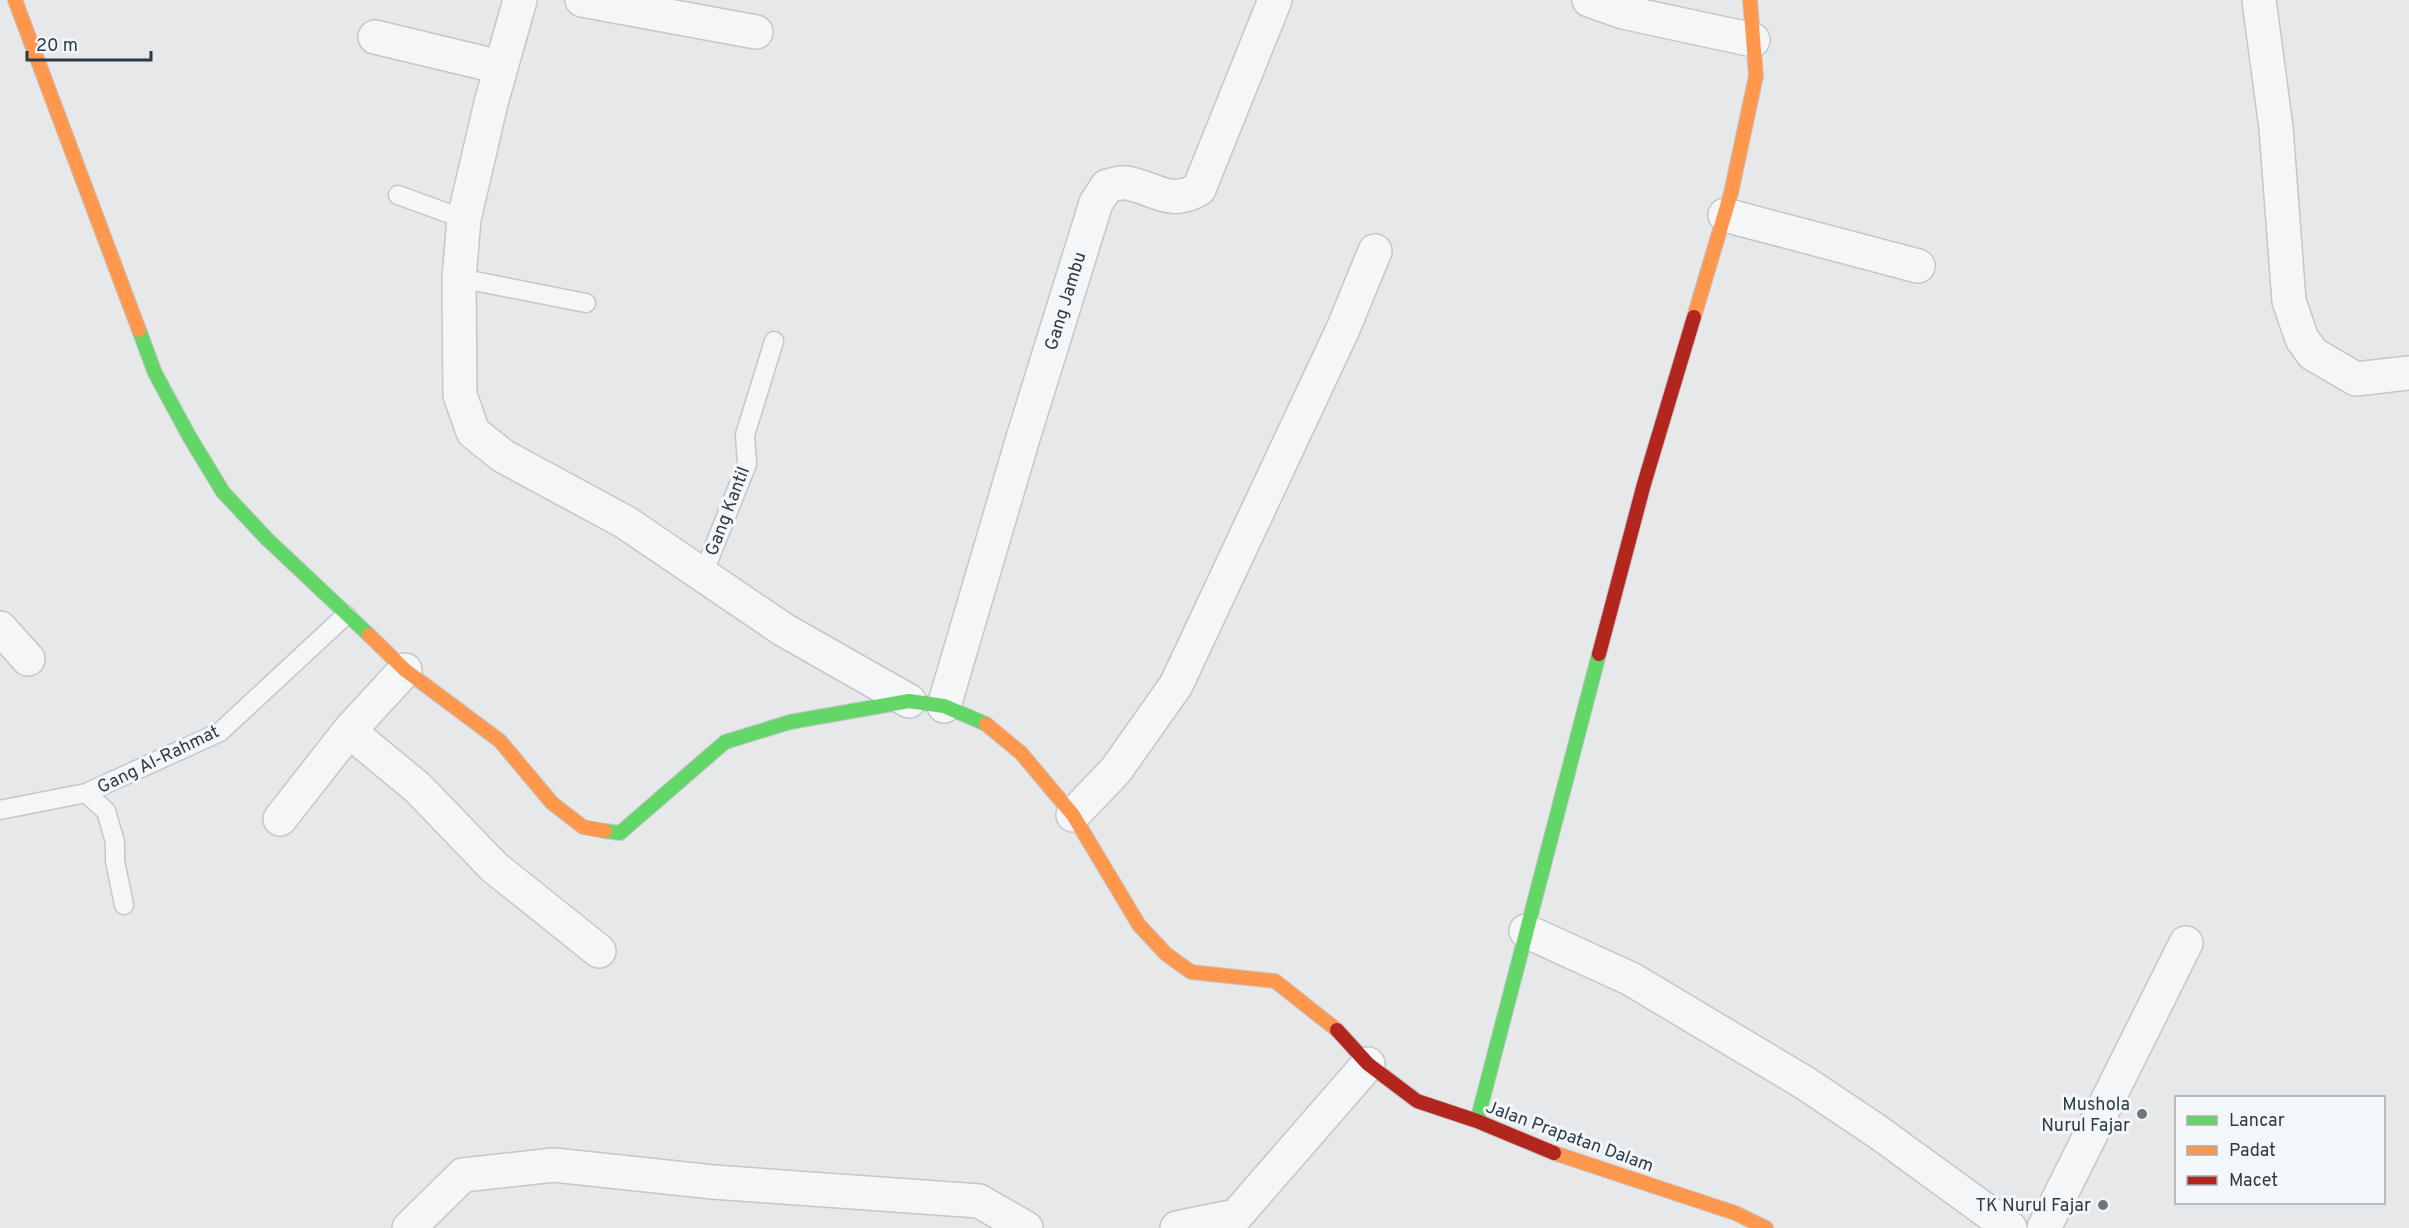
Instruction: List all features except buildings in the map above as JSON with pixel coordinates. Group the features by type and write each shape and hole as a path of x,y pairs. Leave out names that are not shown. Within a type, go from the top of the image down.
{"street":[{"path":"15,0 122,287 161,384 189,436 224,492 267,540 405,670 500,741 552,803 583,827 620,833 725,742 790,722 909,700"},
{"path":"520,0 500,67 464,219 459,278 460,395 473,432 502,456 625,522 702,577 784,630 909,700"},
{"path":"582,0 756,32"},
{"name":"Gang Jambu","path":"944,706 1096,202 1107,186 1125,183 1174,197 1187,196 1199,189 1275,0"},
{"path":"1588,0 1623,12 1753,40"},
{"path":"1477,1121 1644,484 1725,215 1756,76 1750,0"},
{"path":"2259,0 2276,128 2289,302 2302,339 2313,354 2356,379 2409,373"},
{"path":"375,37 500,67"},
{"path":"1725,215 1918,266"},
{"path":"1073,815 1116,770 1176,684 1343,329 1375,251"},
{"path":"0,628 28,659"},
{"path":"280,819 348,731 405,670"},
{"name":"Jalan Prapatan Dalam","path":"909,700 944,706 987,724 1021,753 1073,815 1138,925 1167,954 1191,972 1275,981 1338,1031 1368,1064 1417,1101 1477,1121 1552,1152 1735,1213 1766,1228"},
{"path":"348,731 418,788 494,867 598,951"},
{"path":"1526,931 1630,979 1805,1083 1878,1131 2010,1228"},
{"path":"2044,1228 2186,943"},
{"path":"1177,1228 1239,1222 1368,1064"},
{"path":"409,1228 463,1175 554,1165 713,1182 979,1202 1026,1228"}],"lane":[{"path":"398,195 464,219"},
{"path":"459,278 586,303"},
{"name":"Gang Kantil","path":"702,577 747,464 745,435 774,341"},
{"name":"Gang Al-Rahmat","path":"0,810 86,793 220,732 346,615"},
{"path":"86,793 106,811 115,842 115,861 124,905"}],"traffic: fast":[{"path":"139,330 155,373 223,492 267,539 369,635"},
{"path":"1477,1121 1599,654"},
{"path":"605,831 620,833 725,742 790,722 909,701 944,706 986,724"}],"traffic: slow":[{"path":"15,0 139,330"},
{"path":"1694,317 1731,193 1756,76 1750,0"},
{"path":"369,635 405,670 500,741 552,803 583,827 605,831"},
{"path":"986,724 1021,753 1073,815 1139,925 1166,954 1191,972 1275,981 1337,1030"},
{"path":"1554,1153 1735,1213 1766,1228"}],"traffic: jam":[{"path":"1599,654 1644,484 1694,317"},
{"path":"1337,1030 1368,1064 1417,1101 1477,1121 1554,1153"}],"place":[{"name":"Mushola Nurul Fajar","path":"2142,1114"},
{"name":"TK Nurul Fajar","path":"2103,1205"}]}
